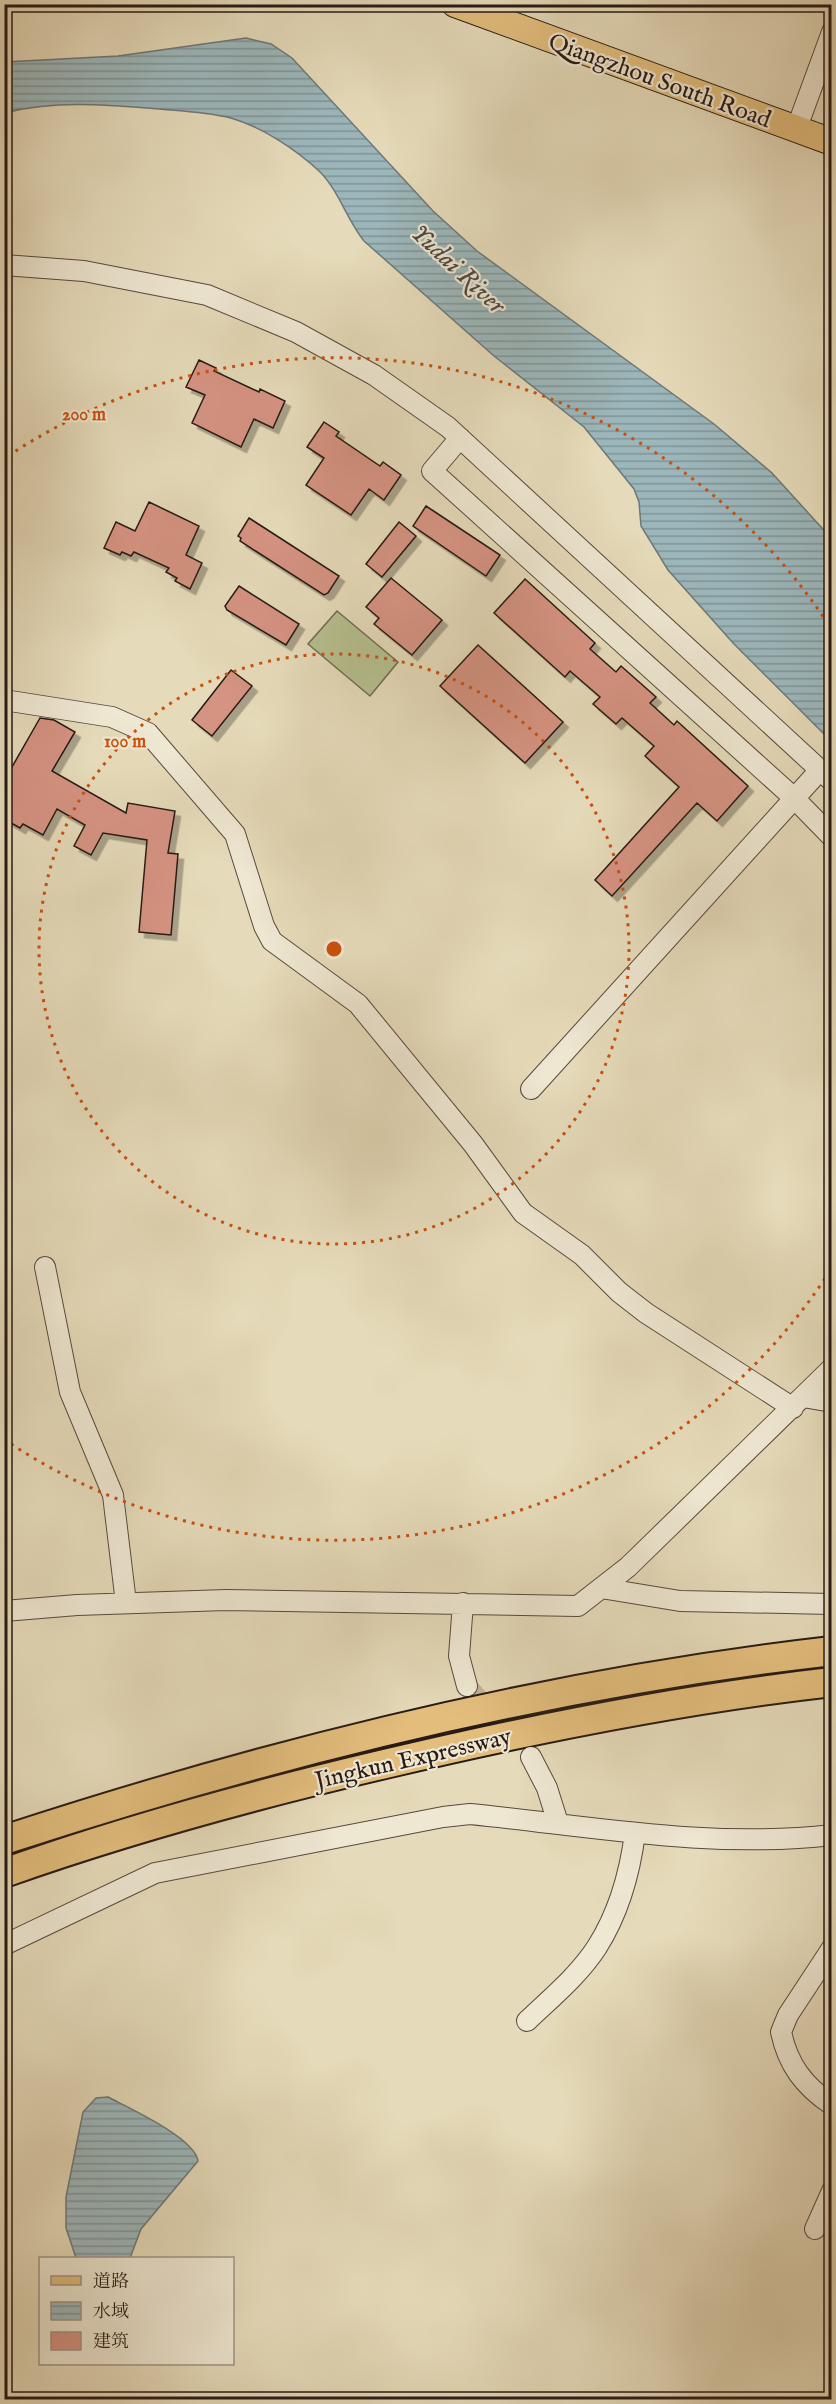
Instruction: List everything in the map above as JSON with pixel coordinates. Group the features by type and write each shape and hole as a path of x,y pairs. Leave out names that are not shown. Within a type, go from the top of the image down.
{"highway":[{"name":"Jingkun Expressway","path":"4,1840 236,1769 489,1708 591,1688 831,1651"},
{"name":"Jingkun Expressway","path":"4,1873 244,1799 494,1738 720,1698 831,1682"}],"main road":[{"name":"Qiangzhou South Road","path":"455,4 831,142"}],"street":[{"path":"796,130 831,32"},
{"path":"4,265 45,266 179,288 240,307 296,332 365,369 420,406 460,438 826,776 794,798 531,1089"},
{"path":"460,438 432,471 794,798 831,837"},
{"path":"4,700 111,717 148,733 235,834 264,926 272,940 358,1004 473,1144 523,1213 582,1256 619,1292 646,1313 798,1402 831,1402"},
{"path":"45,1267 70,1392 113,1495 126,1603"},
{"path":"4,1611 126,1603 226,1600 578,1606 628,1567 831,1368"},
{"path":"601,1588 680,1601 831,1605"},
{"path":"463,1603 459,1656 467,1686"},
{"path":"531,1757 548,1788 558,1823"},
{"path":"4,1945 138,1879 173,1868 443,1817 470,1814 635,1833 768,1840 831,1835"},
{"path":"527,2021 578,1971 597,1947 615,1910 631,1863 635,1833"},
{"path":"831,1948 788,2015 781,2032 793,2067 804,2084 831,2105"},
{"path":"815,2229 831,2192"}],"green space":[{"path":"337,611 398,662 370,696 308,644"}],"water":[{"name":"Yudai River","path":"246,38 271,44 292,58 433,211 477,251 714,424 772,473 831,538 831,741 734,644 668,570 641,526 639,502 634,489 584,427 494,356 364,241 327,180 301,156 255,127 231,118 204,113 120,106 62,105 5,113 5,62 118,56"},
{"path":"108,2097 160,2124 186,2143 198,2161 141,2229 130,2257 76,2257 66,2228 66,2197 83,2112 96,2098"}],"building":[{"path":"199,360 216,368 214,371 259,392 260,389 285,401 273,428 254,419 241,447 192,423 205,395 186,387"},
{"path":"324,422 339,432 336,436 380,466 383,462 401,475 384,500 369,489 351,515 306,485 324,458 307,447"},
{"path":"149,502 199,526 186,555 202,563 190,589 175,581 177,578 166,572 169,568 134,552 131,556 122,552 120,555 104,548 116,522 135,531"},
{"path":"426,506 500,555 486,576 413,526"},
{"path":"249,518 339,576 328,593 324,595 240,541 241,538 238,536"},
{"path":"399,522 416,536 382,577 366,564"},
{"path":"391,578 442,620 412,655 374,624 379,618 366,607"},
{"path":"525,579 595,643 590,649 616,672 621,666 656,697 650,703 674,725 677,721 748,786 717,821 697,803 612,896 595,880 679,787 645,756 654,746 622,718 616,724 593,704 600,697 570,671 565,677 494,613"},
{"path":"239,586 299,624 286,645 227,610 225,606"},
{"path":"478,645 563,722 525,763 440,686"},
{"path":"231,670 252,686 212,736 192,720"},
{"path":"40,718 54,720 75,732 52,771 126,813 128,803 175,811 168,853 178,854 171,935 139,932 147,840 103,833 91,855 74,846 85,825 57,809 43,835 23,824 20,828 4,819 4,781"}],"tunnel":[{"path":"467,1686 531,1757"}]}
